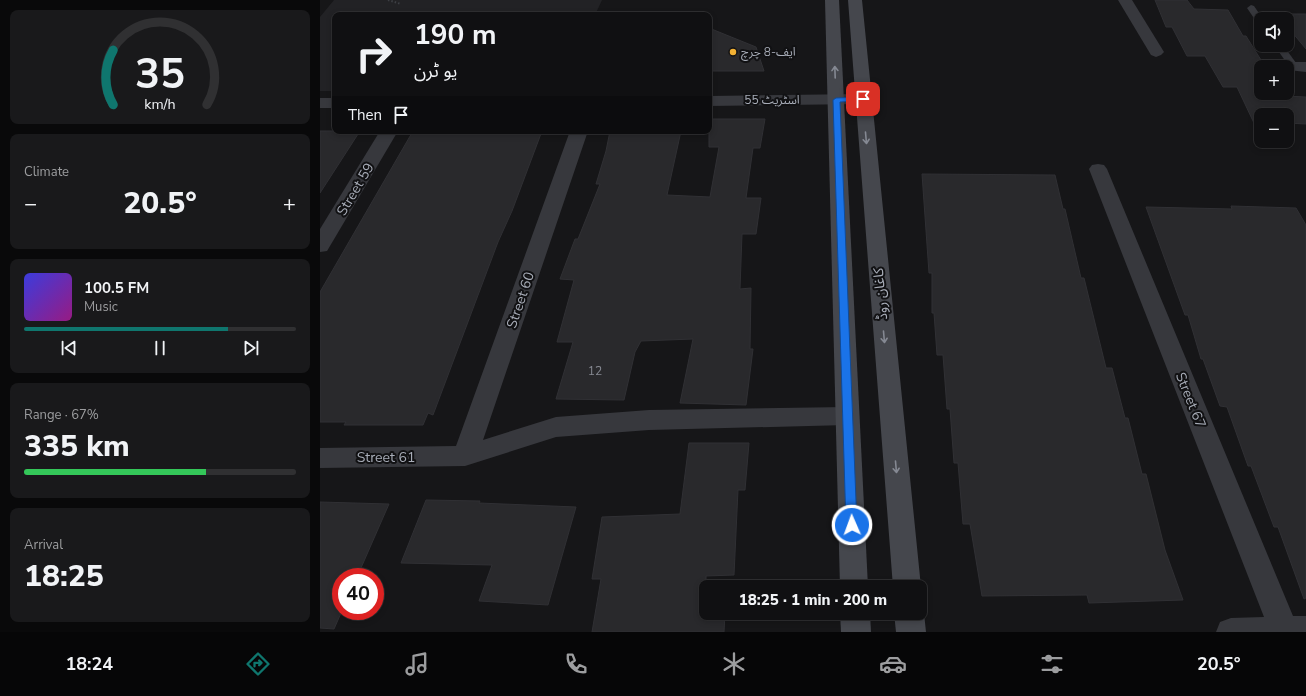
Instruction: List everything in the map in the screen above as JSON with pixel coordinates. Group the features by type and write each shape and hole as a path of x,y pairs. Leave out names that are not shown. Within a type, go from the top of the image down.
{"street":[{"path":"832,0 854,580"},
{"name":"کاغان روڈ","path":"855,0 906,580"},
{"path":"1125,0 1156,52"},
{"name":"اسٹریٹ 55","path":"712,101 863,99"},
{"path":"320,103 332,103"},
{"name":"Street 59","path":"320,246 387,134"},
{"name":"Street 60","path":"459,457 578,134"},
{"name":"Street 67","path":"1098,169 1295,630"},
{"name":"Street 61","path":"320,458 459,457 556,426 649,420 847,416"},
{"path":"855,620 856,632"},
{"path":"910,620 911,632"},
{"path":"1231,632 1295,630"}],"lane":[{"path":"1251,8 1254,12"},
{"path":"1285,52 1300,68"}],"path":[{"path":"388,0 402,4"}],"shaded area":[{"path":"334,0 602,0 596,12 332,12 332,91 320,91 320,17"}],"building":[{"path":"1155,0 1187,0 1194,9 1228,10 1243,36 1246,36 1254,49 1254,52 1256,52 1261,60 1254,60 1254,100 1294,100 1294,96 1306,97 1306,124 1294,123 1294,108 1254,108 1254,123 1237,87 1223,87 1205,56 1187,56 1172,27 1166,27"},
{"path":"1294,14 1306,14 1306,49 1294,34"},
{"name":"ایف-8 چرچ","path":"712,29 756,47 764,71 712,71"},
{"path":"712,119 765,119 760,148 753,148 746,198 761,198 756,234 742,234 740,289 751,288 750,349 753,349 746,405 680,403 693,339 641,341 635,352 624,400 556,399 573,342 557,342 574,280 560,279 575,239 578,239 600,184 596,184 609,134 680,134 667,195 710,197 719,147 709,147 709,134 712,134"},
{"path":"320,131 332,131 332,134 358,134 320,193"},
{"path":"411,134 541,134 512,211 498,242 433,415 428,413 423,425 344,425 346,422 320,422 320,292"},
{"path":"922,174 1055,175 1063,209 1065,209 1081,278 1084,278 1106,368 1112,368 1125,418 1128,418 1142,474 1146,474 1165,550 1183,600 1089,603 1087,595 982,596 970,524 963,524 958,463 954,463 950,409 947,409 943,355 937,355 934,313 932,313 932,273 929,273"},
{"path":"1231,206 1296,208 1306,225 1306,598 1304,599 1278,527 1274,527 1251,466 1248,466 1227,407 1220,406 1203,359 1201,359 1188,315 1185,315 1146,207 1232,209"},
{"path":"689,443 749,443 745,490 738,490 734,575 706,576 706,580 699,580 699,620 725,620 724,632 592,632 601,579 592,579 602,517 680,514"},
{"path":"426,500 480,501 479,503 576,507 548,605 479,601 492,565 401,563"},
{"path":"320,502 389,504 361,568 332,568 332,620 338,620 334,629 320,628"}],"place":[{"name":"ایف-8 چرچ","path":"733,52"}],"route":[{"path":"852,525 836,100 863,99"}]}
